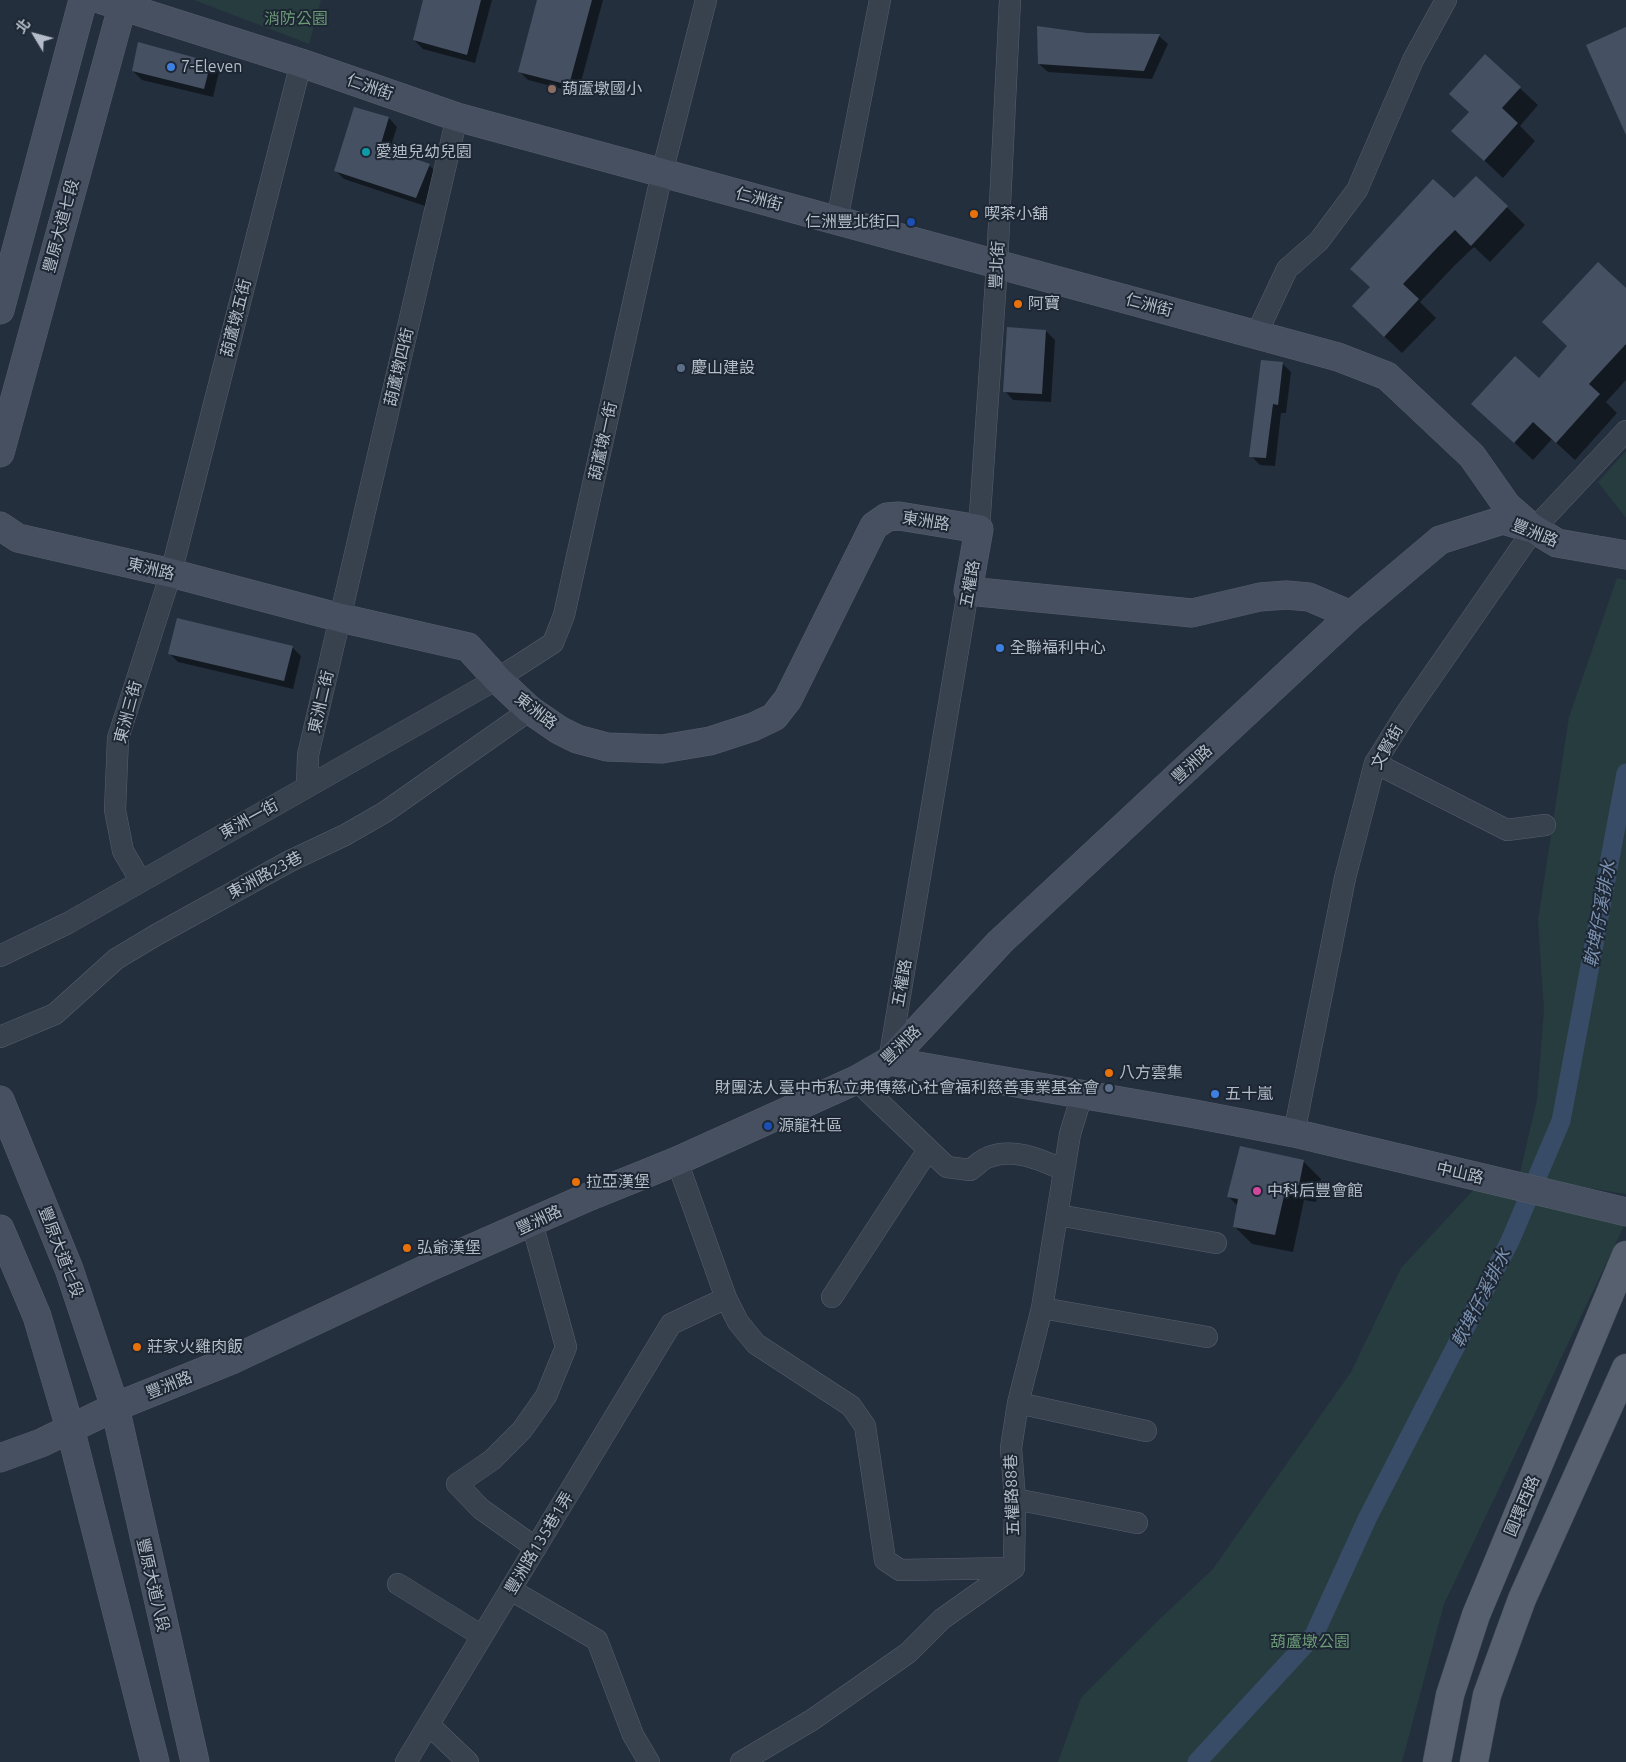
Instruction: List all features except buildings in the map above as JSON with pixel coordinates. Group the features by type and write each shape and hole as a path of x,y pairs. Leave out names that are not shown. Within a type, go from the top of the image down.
{"main road":[{"name":"圓環西路","path":"1437,1762 1450,1695 1476,1615 1626,1255"},
{"path":"1474,1762 1487,1695 1522,1599 1626,1368"}],"street":[{"path":"0,310 83,0"},
{"name":"葫蘆墩一街","path":"497,679 553,643 564,615 662,173 706,0"},
{"path":"837,220 880,0"},
{"name":"豐北街","path":"979,530 998,265 1010,0"},
{"path":"1256,334 1287,269 1319,241 1357,190 1413,60 1446,0"},
{"name":"仁洲街","path":"115,2 457,117 1338,357 1387,376 1431,414 1472,456 1507,506 1534,529"},
{"name":"豐原大道七段","path":"0,453 115,2"},
{"name":"葫蘆墩五街","path":"171,573 301,63"},
{"name":"葫蘆墩四街","path":"341,618 457,117"},
{"name":"文賢街","path":"1294,1133 1345,878 1375,763 1410,707 1534,529 1626,431"},
{"name":"東洲路","path":"0,526 18,538 171,573 341,618 468,647 497,679 530,710 560,730 577,739 622,749 686,746 717,739 754,727 774,717 788,699 874,526 880,521 887,517 899,516 979,530"},
{"name":"豐洲路","path":"0,1458 41,1443 115,1407 234,1359 345,1305 588,1197 677,1161 856,1080 889,1061 1000,942 1351,616 1440,540 1503,520 1534,529 1557,543 1622,554"},
{"name":"五權路","path":"889,1061 979,530"},
{"name":"東洲三街","path":"140,880 123,851 115,810 118,738 171,573"},
{"path":"968,590 1192,613 1260,598 1286,595 1309,597 1351,616"},
{"name":"東洲二街","path":"307,786 308,755 341,618"},
{"name":"東洲一街","path":"0,956 68,923 140,880 497,679"},
{"name":"東洲路23巷","path":"0,1037 55,1014 116,959 148,940 282,865 345,835 385,812 530,710"},
{"path":"1375,763 1507,830 1544,825"},
{"path":"889,1061 1294,1133"},
{"path":"856,1080 947,1166 970,1170 989,1157 1014,1153 1040,1160 1064,1170"},
{"name":"五權路88巷","path":"1014,1568 1015,1499 1011,1448 1018,1403 1042,1308 1070,1134 1082,1095"},
{"name":"豐原大道七段","path":"0,1100 69,1269 115,1407"},
{"name":"中山路","path":"1294,1133 1626,1212"},
{"path":"832,1297 928,1150"},
{"path":"677,1161 726,1298 738,1322 756,1344 851,1406 865,1426 885,1560 900,1570 1014,1568"},
{"path":"1058,1215 1216,1243"},
{"path":"532,1223 566,1347 546,1396 522,1430 492,1460 457,1484 481,1510 536,1548"},
{"path":"0,1229 37,1316 70,1428 155,1762"},
{"name":"豐洲路135巷1弄","path":"406,1762 671,1324 726,1298"},
{"path":"1042,1308 1207,1337"},
{"path":"1018,1403 1146,1431"},
{"name":"豐原大道八段","path":"115,1407 195,1762"},
{"path":"1015,1499 1138,1523"},
{"path":"741,1762 812,1720 908,1652 942,1619 1014,1568"},
{"path":"398,1584 482,1636"},
{"path":"511,1590 598,1640 633,1735 649,1762"},
{"path":"429,1725 468,1762"}],"green space":[{"name":"消防公園","path":"194,0 321,0 309,44"},
{"path":"1626,451 1626,518 1598,482"},
{"path":"1617,578 1626,580 1626,1194 1519,1177 1537,1100 1544,1010 1538,920 1569,717"},
{"name":"葫蘆墩公園","path":"1480,1183 1521,1192 1624,1226 1444,1604 1402,1762 1058,1762 1081,1698 1213,1569 1351,1372 1401,1268"}],"waterway":[{"name":"軟埤仔溪排水","path":"1197,1762 1314,1635 1368,1517 1510,1241 1561,1121 1626,773"}],"place":[{"name":"7-Eleven","path":"171,67"},
{"name":"葫蘆墩國小","path":"552,89"},
{"name":"愛迪兒幼兒園","path":"366,152"},
{"name":"喫茶小舖","path":"974,214"},
{"name":"仁洲豐北街口","path":"911,222"},
{"name":"阿寶","path":"1018,304"},
{"name":"慶山建設","path":"681,368"},
{"name":"全聯福利中心","path":"1000,648"},
{"name":"八方雲集","path":"1109,1073"},
{"name":"財團法人臺中市私立弗傳慈心社會福利慈善事業基金會","path":"1109,1088"},
{"name":"五十嵐","path":"1215,1094"},
{"name":"源龍社區","path":"768,1126"},
{"name":"拉亞漢堡","path":"576,1182"},
{"name":"中科后豐會館","path":"1257,1191"},
{"name":"弘爺漢堡","path":"407,1248"},
{"name":"莊家火雞肉飯","path":"137,1347"}]}
